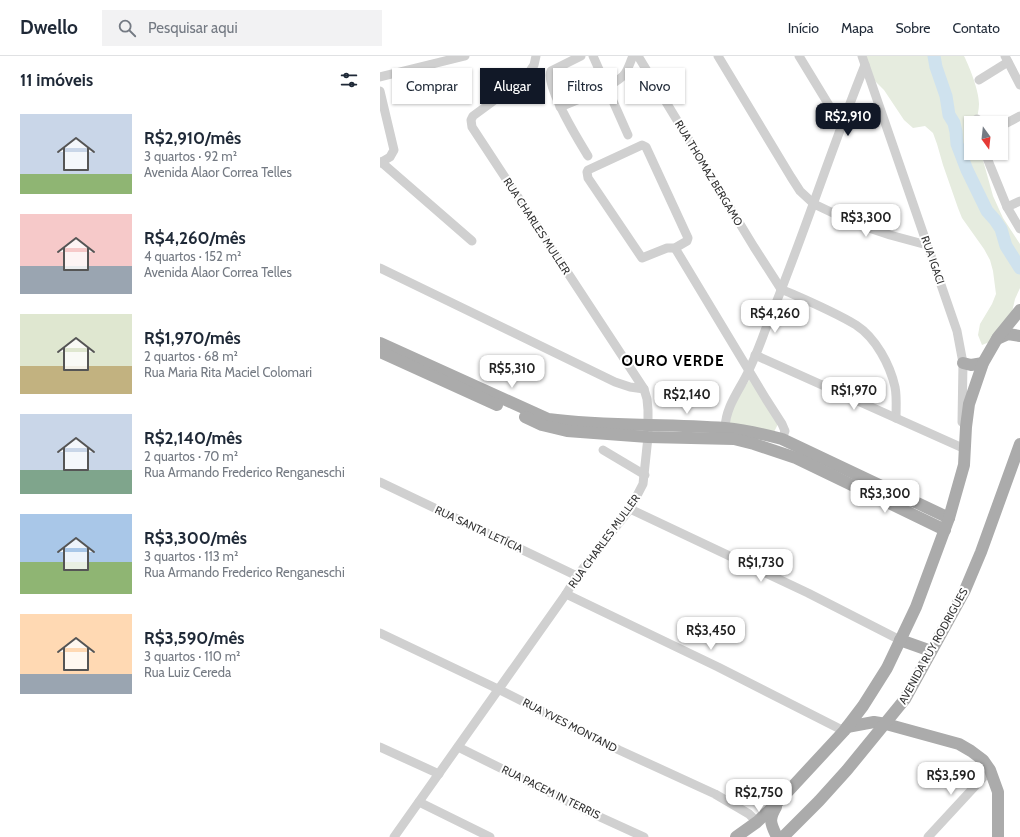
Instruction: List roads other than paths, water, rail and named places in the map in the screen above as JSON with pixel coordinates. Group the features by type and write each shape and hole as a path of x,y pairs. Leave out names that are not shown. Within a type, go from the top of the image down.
{"main road":[{"path":"736,837 757,822 846,729 863,706 887,668 916,607 949,518 962,472 963,448 969,404 983,363 996,339 1020,310"},
{"path":"996,339 1008,334 1020,336"},
{"path":"380,343 548,419 734,440 772,449 827,468 949,518"},
{"path":"380,352 542,425 567,431 648,431 725,428 782,439 840,478 945,530"},
{"path":"963,363 971,365 983,363"},
{"path":"725,428 734,440"},
{"path":"772,449 782,439"},
{"name":"AVENIDA RUY RODRIGUES","path":"782,837 819,801 886,724 905,699 964,590 981,552 1020,444"},
{"path":"900,640 931,651"},
{"path":"846,729 874,722 886,724 959,744 971,751 982,760 990,770 998,792 998,837"},
{"path":"778,837 770,818 786,793"}],"street":[{"path":"380,77 465,56"},
{"name":"RUA CHARLES MULLER","path":"394,837 566,594 577,576 630,509 641,490 645,475 648,431 648,399 644,389 472,127 471,120 473,116 526,77 534,65 536,56"},
{"path":"580,56 550,72 549,76 560,106 588,156"},
{"path":"593,56 599,68"},
{"path":"617,79 626,72 633,56"},
{"name":"RUA THOMAZ BERGAMO","path":"638,56 781,289"},
{"path":"718,56 800,191 814,204 854,223 927,245"},
{"path":"799,56 841,125"},
{"path":"979,80 1007,59 1020,85"},
{"path":"725,428 725,418 730,403 749,371 814,204 864,60"},
{"name":"RUA IGACI","path":"864,60 957,331 963,363 963,448"},
{"path":"380,91 394,150 390,157 381,162 472,241"},
{"path":"560,106 565,104"},
{"path":"615,104 628,135"},
{"path":"1008,122 1020,116"},
{"path":"644,145 688,237 687,241 675,248 667,248 640,258 588,178 588,170 644,145"},
{"path":"988,160 1008,207 1020,229"},
{"path":"1008,207 1020,201"},
{"path":"675,248 782,424 785,431 782,439"},
{"path":"380,268 615,382 630,387 644,389"},
{"path":"781,289 857,326 872,340 885,362 895,387 896,418"},
{"path":"755,355 963,448"},
{"path":"603,450 645,475"},
{"name":"RUA SANTA LETÍCIA","path":"380,482 577,576"},
{"path":"630,509 808,593 900,640"},
{"path":"566,594 846,729"},
{"name":"RUA YVES MONTAND","path":"380,633 714,794 749,814 757,822"},
{"path":"380,746 439,774"},
{"name":"RUA PACEM IN TERRIS","path":"458,747 589,812 644,837"},
{"path":"928,837 990,770"},
{"path":"419,802 490,837"}],"waterway":[{"path":"934,56 936,67 946,96 949,115 954,123 957,144 967,170 987,211 1001,229 1006,246 1020,268"}],"district":[{"name":"OURO VERDE","path":"673,361"}]}
